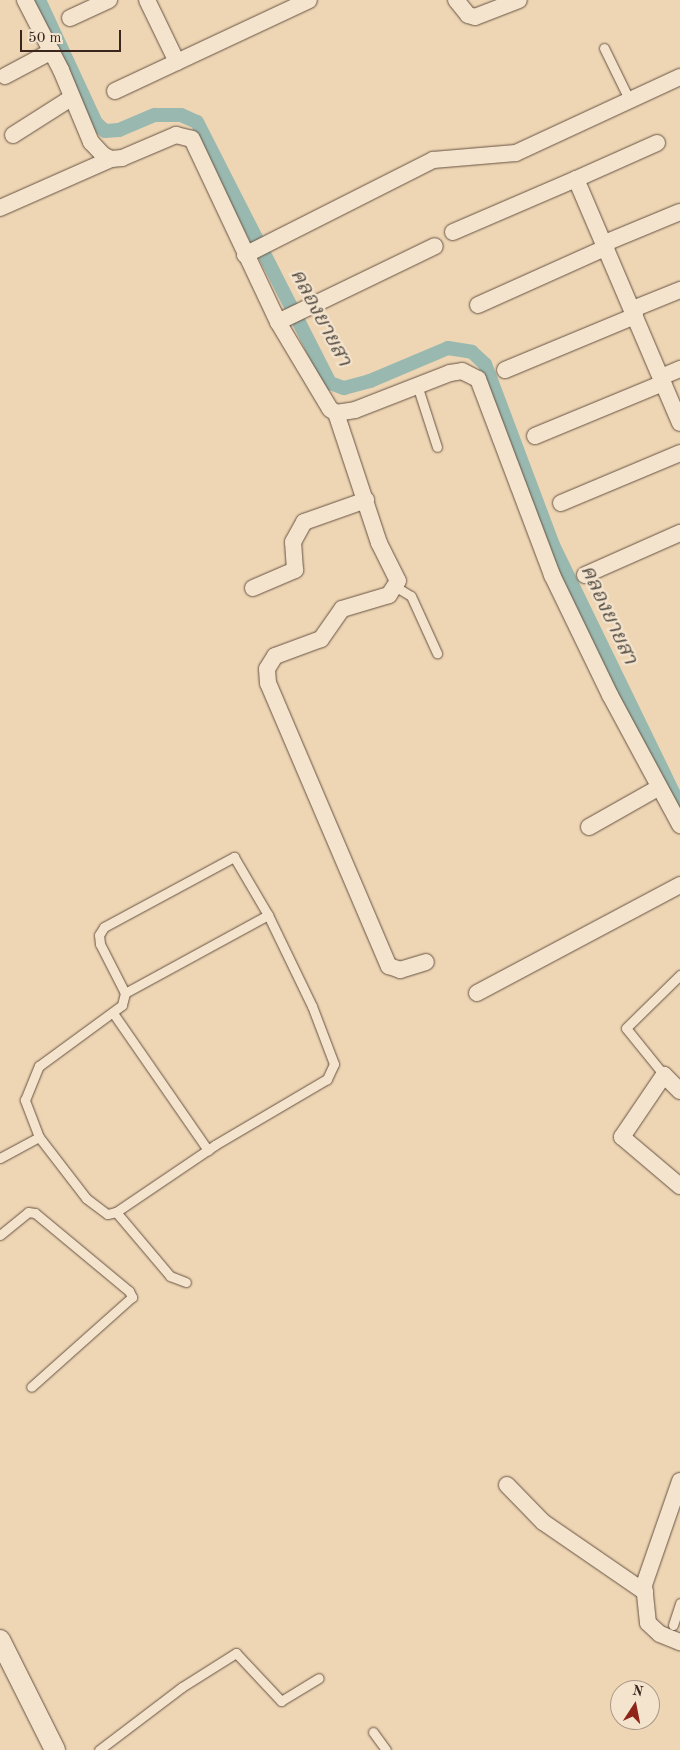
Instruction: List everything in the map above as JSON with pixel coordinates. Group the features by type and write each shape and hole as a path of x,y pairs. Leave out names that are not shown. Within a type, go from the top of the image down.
{"street":[{"path":"25,0 52,51 91,142 111,159"},
{"path":"70,18 109,0"},
{"path":"147,0 177,62"},
{"path":"116,91 309,0"},
{"path":"456,0 468,15 475,17 519,0"},
{"path":"5,76 52,51"},
{"path":"247,253 433,160 509,155 680,77"},
{"path":"13,135 71,98"},
{"path":"0,208 111,159 176,135 192,139 217,186 247,253 287,317 319,395 336,412 379,543 396,574 396,587 389,595 342,609 321,638 275,656 267,669 274,701 389,966 400,970 426,962"},
{"path":"453,232 657,143"},
{"path":"576,179 606,245 680,423"},
{"path":"478,304 680,212"},
{"path":"287,317 435,246"},
{"path":"505,370 634,313 680,290"},
{"path":"535,436 662,380 680,369"},
{"path":"336,412 362,407 417,385 462,371 478,379 552,575 658,788 680,826"},
{"path":"561,503 680,454"},
{"path":"252,588 295,570 293,542 304,522 366,500"},
{"path":"585,575 680,533"},
{"path":"589,828 658,788"},
{"path":"477,993 680,884"},
{"path":"680,1091 664,1075 622,1137 680,1186"},
{"path":"680,1481 647,1573 645,1592 648,1623 660,1634 680,1642"},
{"path":"507,1485 543,1522 645,1592"},
{"path":"0,1640 55,1750"}],"lane":[{"path":"604,48 630,101"},
{"path":"417,385 437,447"},
{"path":"396,587 411,596 437,654"},
{"path":"227,858 240,862 268,915 316,1015 331,1051 332,1072 319,1085 208,1150 116,1212 99,1212 39,1137 25,1100 39,1066 122,1005 125,993 100,944 99,935 104,927 227,858"},
{"path":"125,993 268,915"},
{"path":"664,1075 626,1028 680,975"},
{"path":"112,1013 208,1150"},
{"path":"0,1158 39,1137"},
{"path":"0,1235 28,1212 35,1213 130,1291 132,1297 31,1387"},
{"path":"116,1212 170,1276 186,1282"},
{"path":"673,1625 680,1603"},
{"path":"98,1750 182,1687 236,1653 281,1701 319,1678"},
{"path":"373,1732 386,1750"}],"waterway":[{"name":"คลองยายสา","path":"39,0 96,123 105,131 119,130 155,115 181,115 197,122 330,383 344,388 370,381 448,348 472,352 485,364 553,545 680,807"}]}
